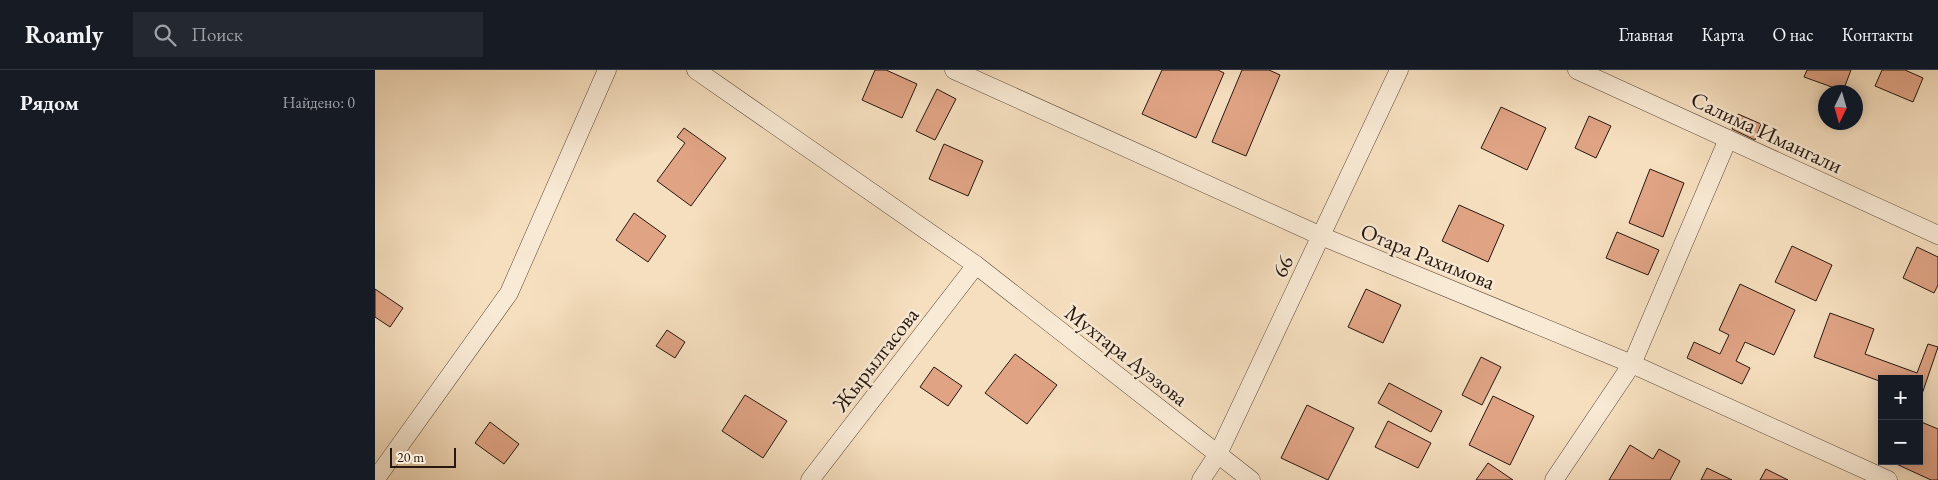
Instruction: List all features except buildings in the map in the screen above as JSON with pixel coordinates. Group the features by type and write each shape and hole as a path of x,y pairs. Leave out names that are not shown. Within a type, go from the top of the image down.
{"street":[{"path":"375,480 509,293 607,70"},
{"name":"Мухтара Ауэзова","path":"696,70 976,265 1251,480"},
{"name":"Отара Рахимова","path":"954,70 1321,236 1631,364 1888,480"},
{"name":"66","path":"1201,480 1218,454 1399,70"},
{"name":"Салима Имангали","path":"1577,70 1938,235"},
{"path":"1554,480 1631,364 1728,139"},
{"name":"Жырылгасова","path":"810,480 976,265"}]}
